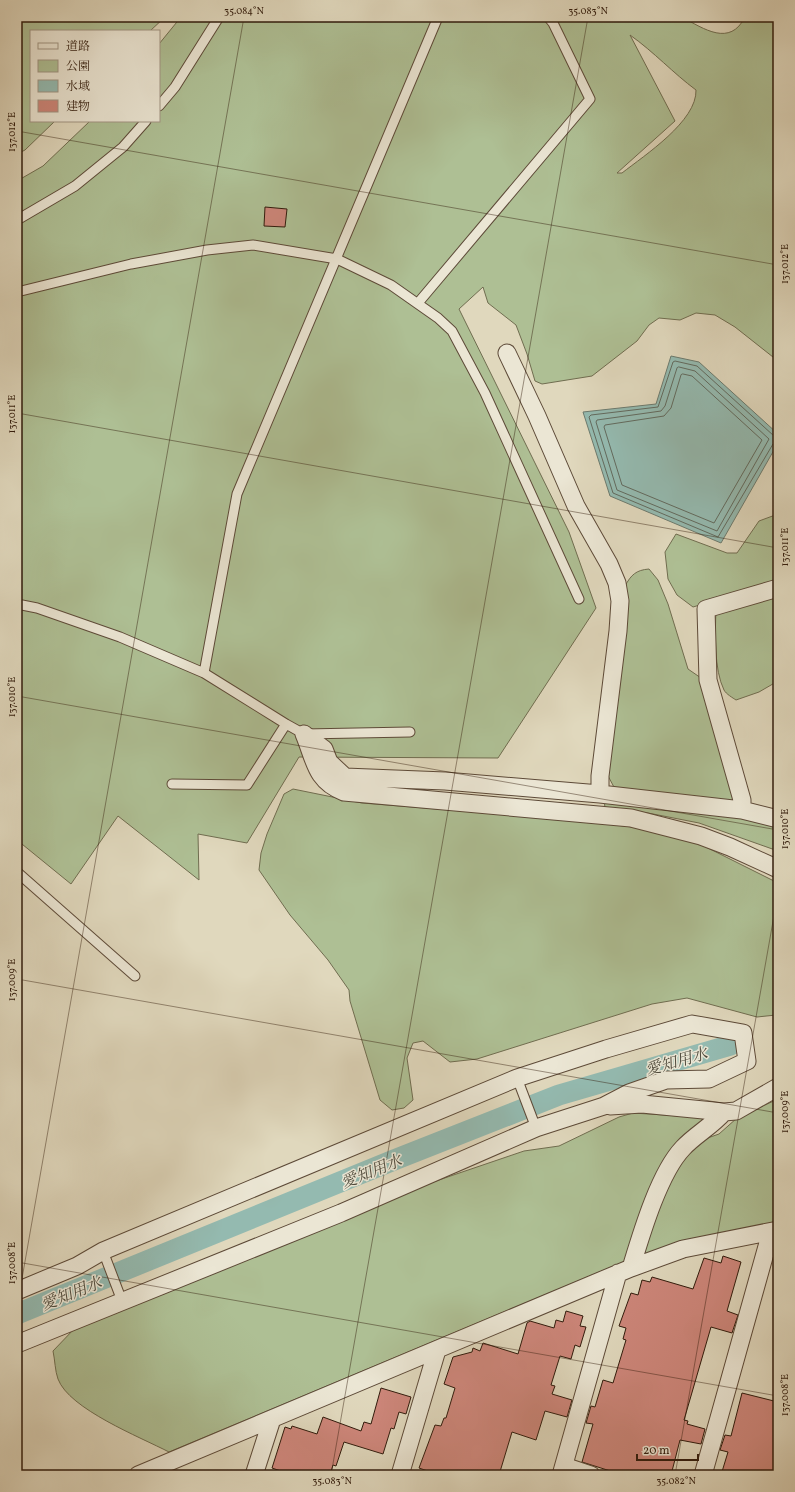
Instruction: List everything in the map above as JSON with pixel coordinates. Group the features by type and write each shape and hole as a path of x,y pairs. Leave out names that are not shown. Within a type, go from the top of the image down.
{"street":[{"path":"507,353 537,416 576,506 609,564 617,583 620,601 618,631 600,776 600,794"},
{"path":"742,810 742,800 708,680 706,609 778,588"},
{"path":"304,734 324,749 329,762 345,777 445,781 600,794 742,810 778,818"},
{"path":"304,734 319,775 333,788 344,792 630,818 701,836 730,847 778,869"},
{"path":"17,1291 77,1266 103,1251 517,1078 606,1049 692,1024 742,1033 746,1061 709,1079 666,1080 629,1093 604,1106 536,1126 341,1213 120,1297 17,1344"},
{"path":"604,1106 642,1104 724,1112 736,1111 778,1087"},
{"path":"591,1475 562,1471 624,1270 672,1162 682,1149 715,1122 724,1112"},
{"path":"138,1475 272,1420 624,1270 683,1248 774,1231 703,1475"},
{"path":"400,1475 437,1350"},
{"path":"254,1475 272,1420"}],"lane":[{"path":"160,105 175,88 219,17"},
{"path":"204,673 237,494 438,17"},
{"path":"418,303 590,99 553,23 548,17"},
{"path":"17,220 75,186 123,146 145,122"},
{"path":"17,292 131,264 207,250 253,245 336,259 391,286 418,303 452,331 485,393 579,599"},
{"path":"17,604 37,608 120,637 204,673 304,734 410,732"},
{"path":"172,784 247,785 286,724"},
{"path":"17,872 135,976"},
{"path":"517,1078 536,1126"},
{"path":"103,1251 120,1297"}],"green space":[{"path":"17,17 165,17 151,30 30,30 30,122 54,122 25,150 17,154"},
{"path":"181,17 682,17 708,30 716,33 724,33 732,31 739,26 745,17 778,17 778,361 735,327 715,315 696,313 680,320 659,318 649,325 637,341 592,376 542,384 535,381 516,325 488,303 483,287 459,309 569,532 596,608 498,758 299,757 247,843 198,834 199,880 118,816 71,884 17,840 17,181 43,166 89,122 160,122 160,43","holes":["630,35 696,90 694,102 688,114 668,136 622,173 617,173 675,121"]},
{"path":"778,514 778,582 693,607 677,595 668,579 665,552 676,534 727,553 737,553 759,521"},
{"path":"649,569 658,580 668,604 688,669 701,678 734,801 615,789 607,774 625,586 634,574"},
{"path":"778,591 778,681 759,692 736,700 724,690 718,672 715,629 716,610"},
{"path":"293,789 362,803 575,820 632,827 674,835 702,845 778,883 778,1012 776,1015 757,1017 687,998 652,1004 477,1059 450,1062 423,1041 413,1043 407,1058 413,1100 404,1108 392,1110 380,1100 350,1001 349,990 328,960 290,915 259,870 261,853 267,834 284,794"},
{"path":"604,799 778,822 778,851 699,823 648,813 608,809 605,808"},
{"path":"778,1099 778,1223 686,1240 640,1256 673,1172 699,1141 719,1134 737,1118"},
{"path":"633,1113 711,1118 695,1131 628,1260 169,1452 124,1430 90,1411 76,1401 65,1390 58,1379 53,1351 75,1328 427,1184 524,1151 559,1146 619,1117"}],"water":[{"path":"671,356 699,362 778,434 778,443 721,543 610,496 583,412 656,404"}],"building":[{"path":"265,207 287,209 285,227 264,226"},
{"path":"723,1256 741,1262 727,1311 738,1315 732,1333 711,1327 684,1420 688,1421 687,1424 705,1429 701,1444 680,1440 671,1475 623,1475 582,1462 593,1424 586,1423 591,1406 595,1407 603,1380 613,1383 626,1340 623,1339 626,1328 619,1326 631,1293 638,1295 642,1280 650,1282 652,1277 693,1289 704,1258 721,1263"},
{"path":"566,1311 583,1316 580,1326 586,1327 580,1347 575,1345 571,1359 560,1356 551,1385 555,1386 552,1394 572,1400 567,1417 545,1411 536,1440 512,1432 499,1475 439,1475 419,1468 435,1425 441,1426 444,1418 446,1418 455,1388 444,1384 453,1357 472,1352 473,1348 480,1351 483,1343 518,1354 527,1323 530,1321 554,1328 556,1320 563,1322"},
{"path":"381,1388 411,1397 406,1414 399,1412 394,1429 391,1428 383,1454 344,1442 336,1466 333,1465 330,1475 292,1475 272,1468 285,1427 291,1429 292,1426 317,1434 323,1417 361,1431 364,1422 371,1424"},
{"path":"742,1393 778,1402 778,1475 721,1475 728,1452 720,1450 725,1435 731,1436"}],"waterway":[{"name":"愛知用水","path":"17,1314 394,1160 559,1095 731,1045"}]}
